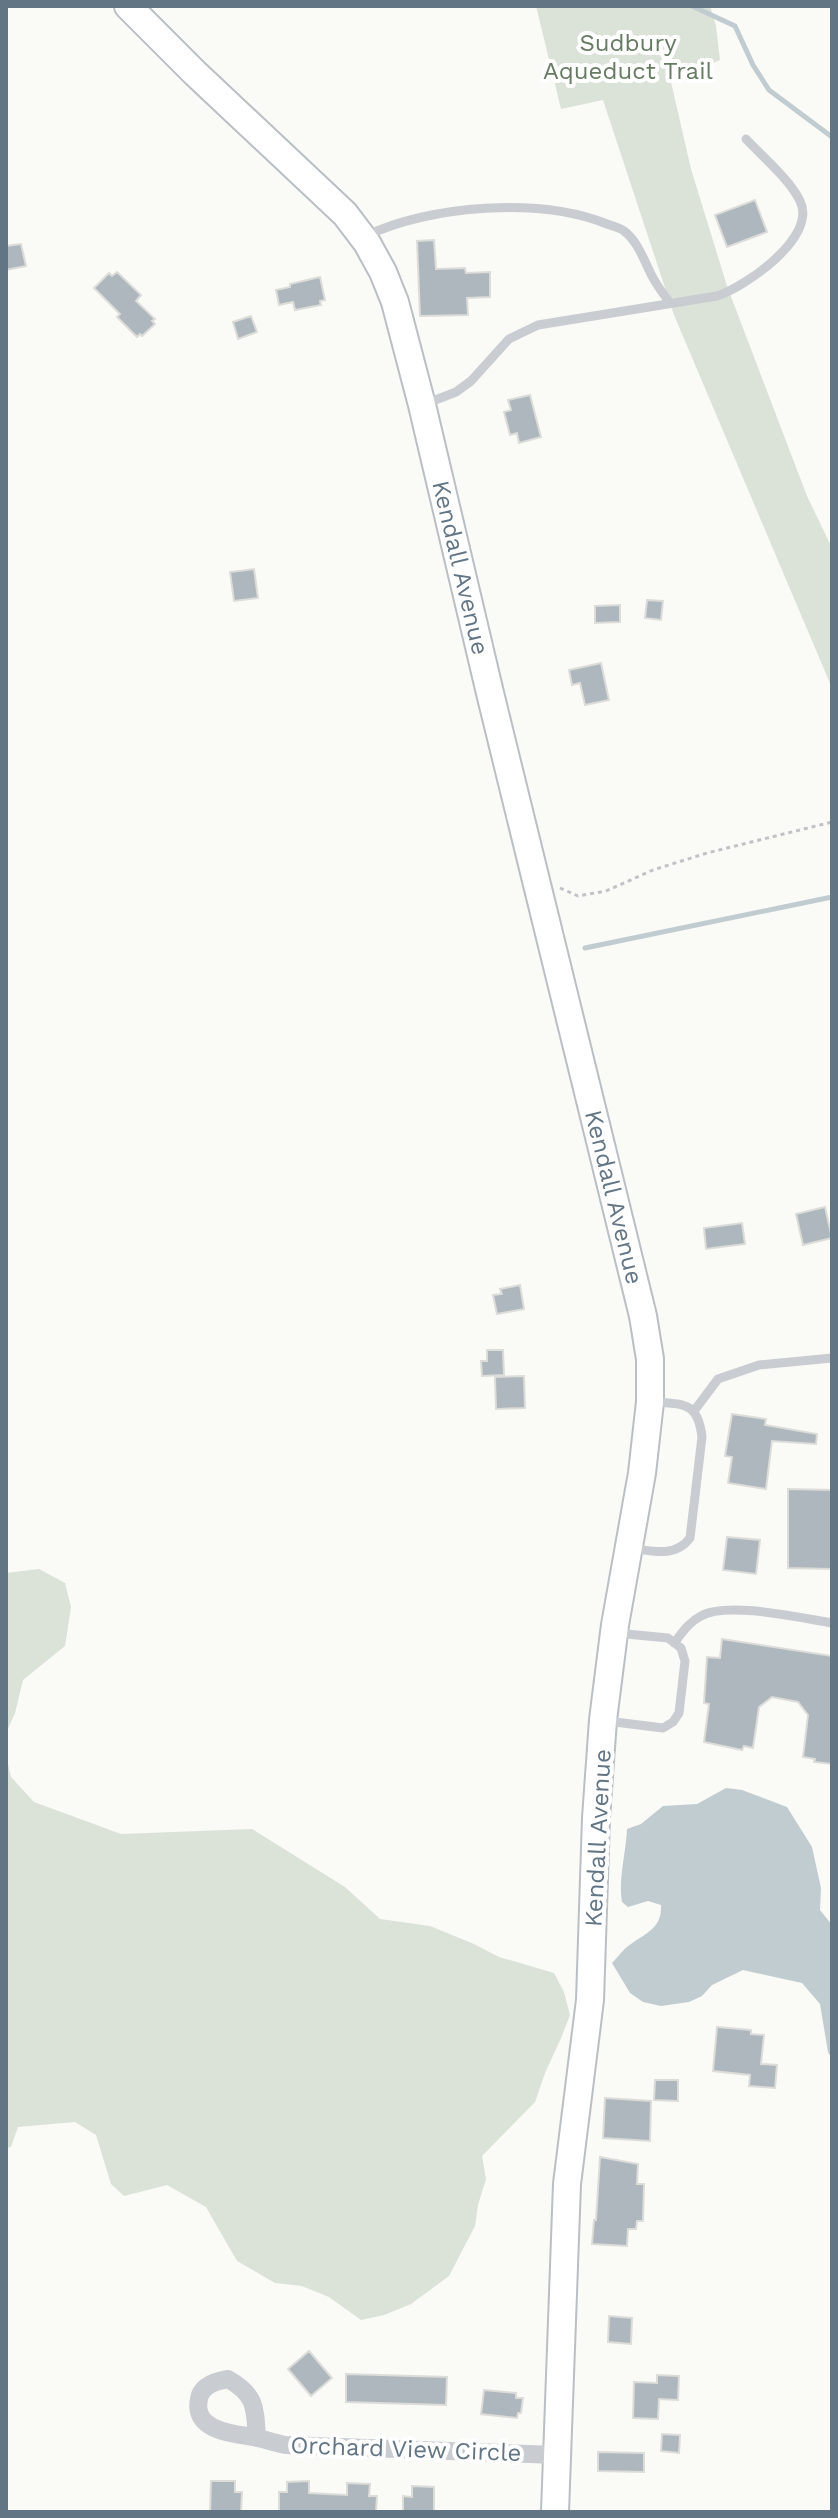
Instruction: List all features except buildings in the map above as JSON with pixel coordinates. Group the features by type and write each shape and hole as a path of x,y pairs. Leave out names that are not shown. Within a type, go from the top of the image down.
{"main road":[{"name":"Kendall Avenue","path":"128,6 345,214 363,237 383,272 395,302 643,1316 650,1359 650,1402 642,1473 627,1547 603,1720 596,1818 590,2000 567,2184 555,2512"}],"street":[{"name":"Orchard View Circle","path":"257,2438 285,2445 557,2455"}],"lane":[{"path":"422,405 464,387 509,339 538,325 717,296 755,277 795,237 804,212 792,188 746,139"},
{"path":"363,237 390,224 475,209 552,209 587,216 624,231 670,303"},
{"path":"694,1411 718,1379 759,1365 832,1358"},
{"path":"627,1547 665,1553 685,1546 690,1538 702,1437 701,1422 694,1411 684,1404 650,1402"},
{"path":"674,1643 699,1616 712,1611 734,1609 832,1623"},
{"path":"603,1720 663,1728 673,1722 679,1713 685,1661 681,1648 668,1638 614,1633"}],"path":[{"path":"535,876 578,896 606,891 653,870 707,853 832,822"}],"green space":[{"name":"Sudbury Aqueduct Trail","path":"536,6 710,6 720,60 671,82 691,169 727,286 807,496 832,548 832,688 674,315 603,100 561,109"},
{"path":"39,1569 65,1583 71,1607 65,1646 23,1680 15,1713 6,1733 6,1573"},
{"path":"6,1756 11,1777 34,1802 121,1834 252,1829 345,1887 380,1919 430,1926 499,1957 554,1973 564,1992 570,2015 535,2102 482,2156 486,2179 475,2226 449,2276 411,2304 361,2320 329,2297 302,2286 275,2283 237,2261 206,2207 167,2185 124,2196 111,2184 96,2135 75,2122 18,2127 11,2147 6,2148"}],"shaded area":[{"path":"726,1788 742,1790 787,1807 812,1847 821,1888 820,1910 832,1925 832,2059 828,2052 820,2004 802,1983 743,1970 712,1985 702,1996 689,2002 661,2006 643,2002 630,1993 612,1963 652,1929 661,1913 661,1905 648,1901 628,1907 622,1902 627,1829 641,1824 663,1806 697,1804"}],"waterway":[{"path":"692,6 735,26 753,65 769,90 832,137"},
{"path":"585,948 832,897"}]}
